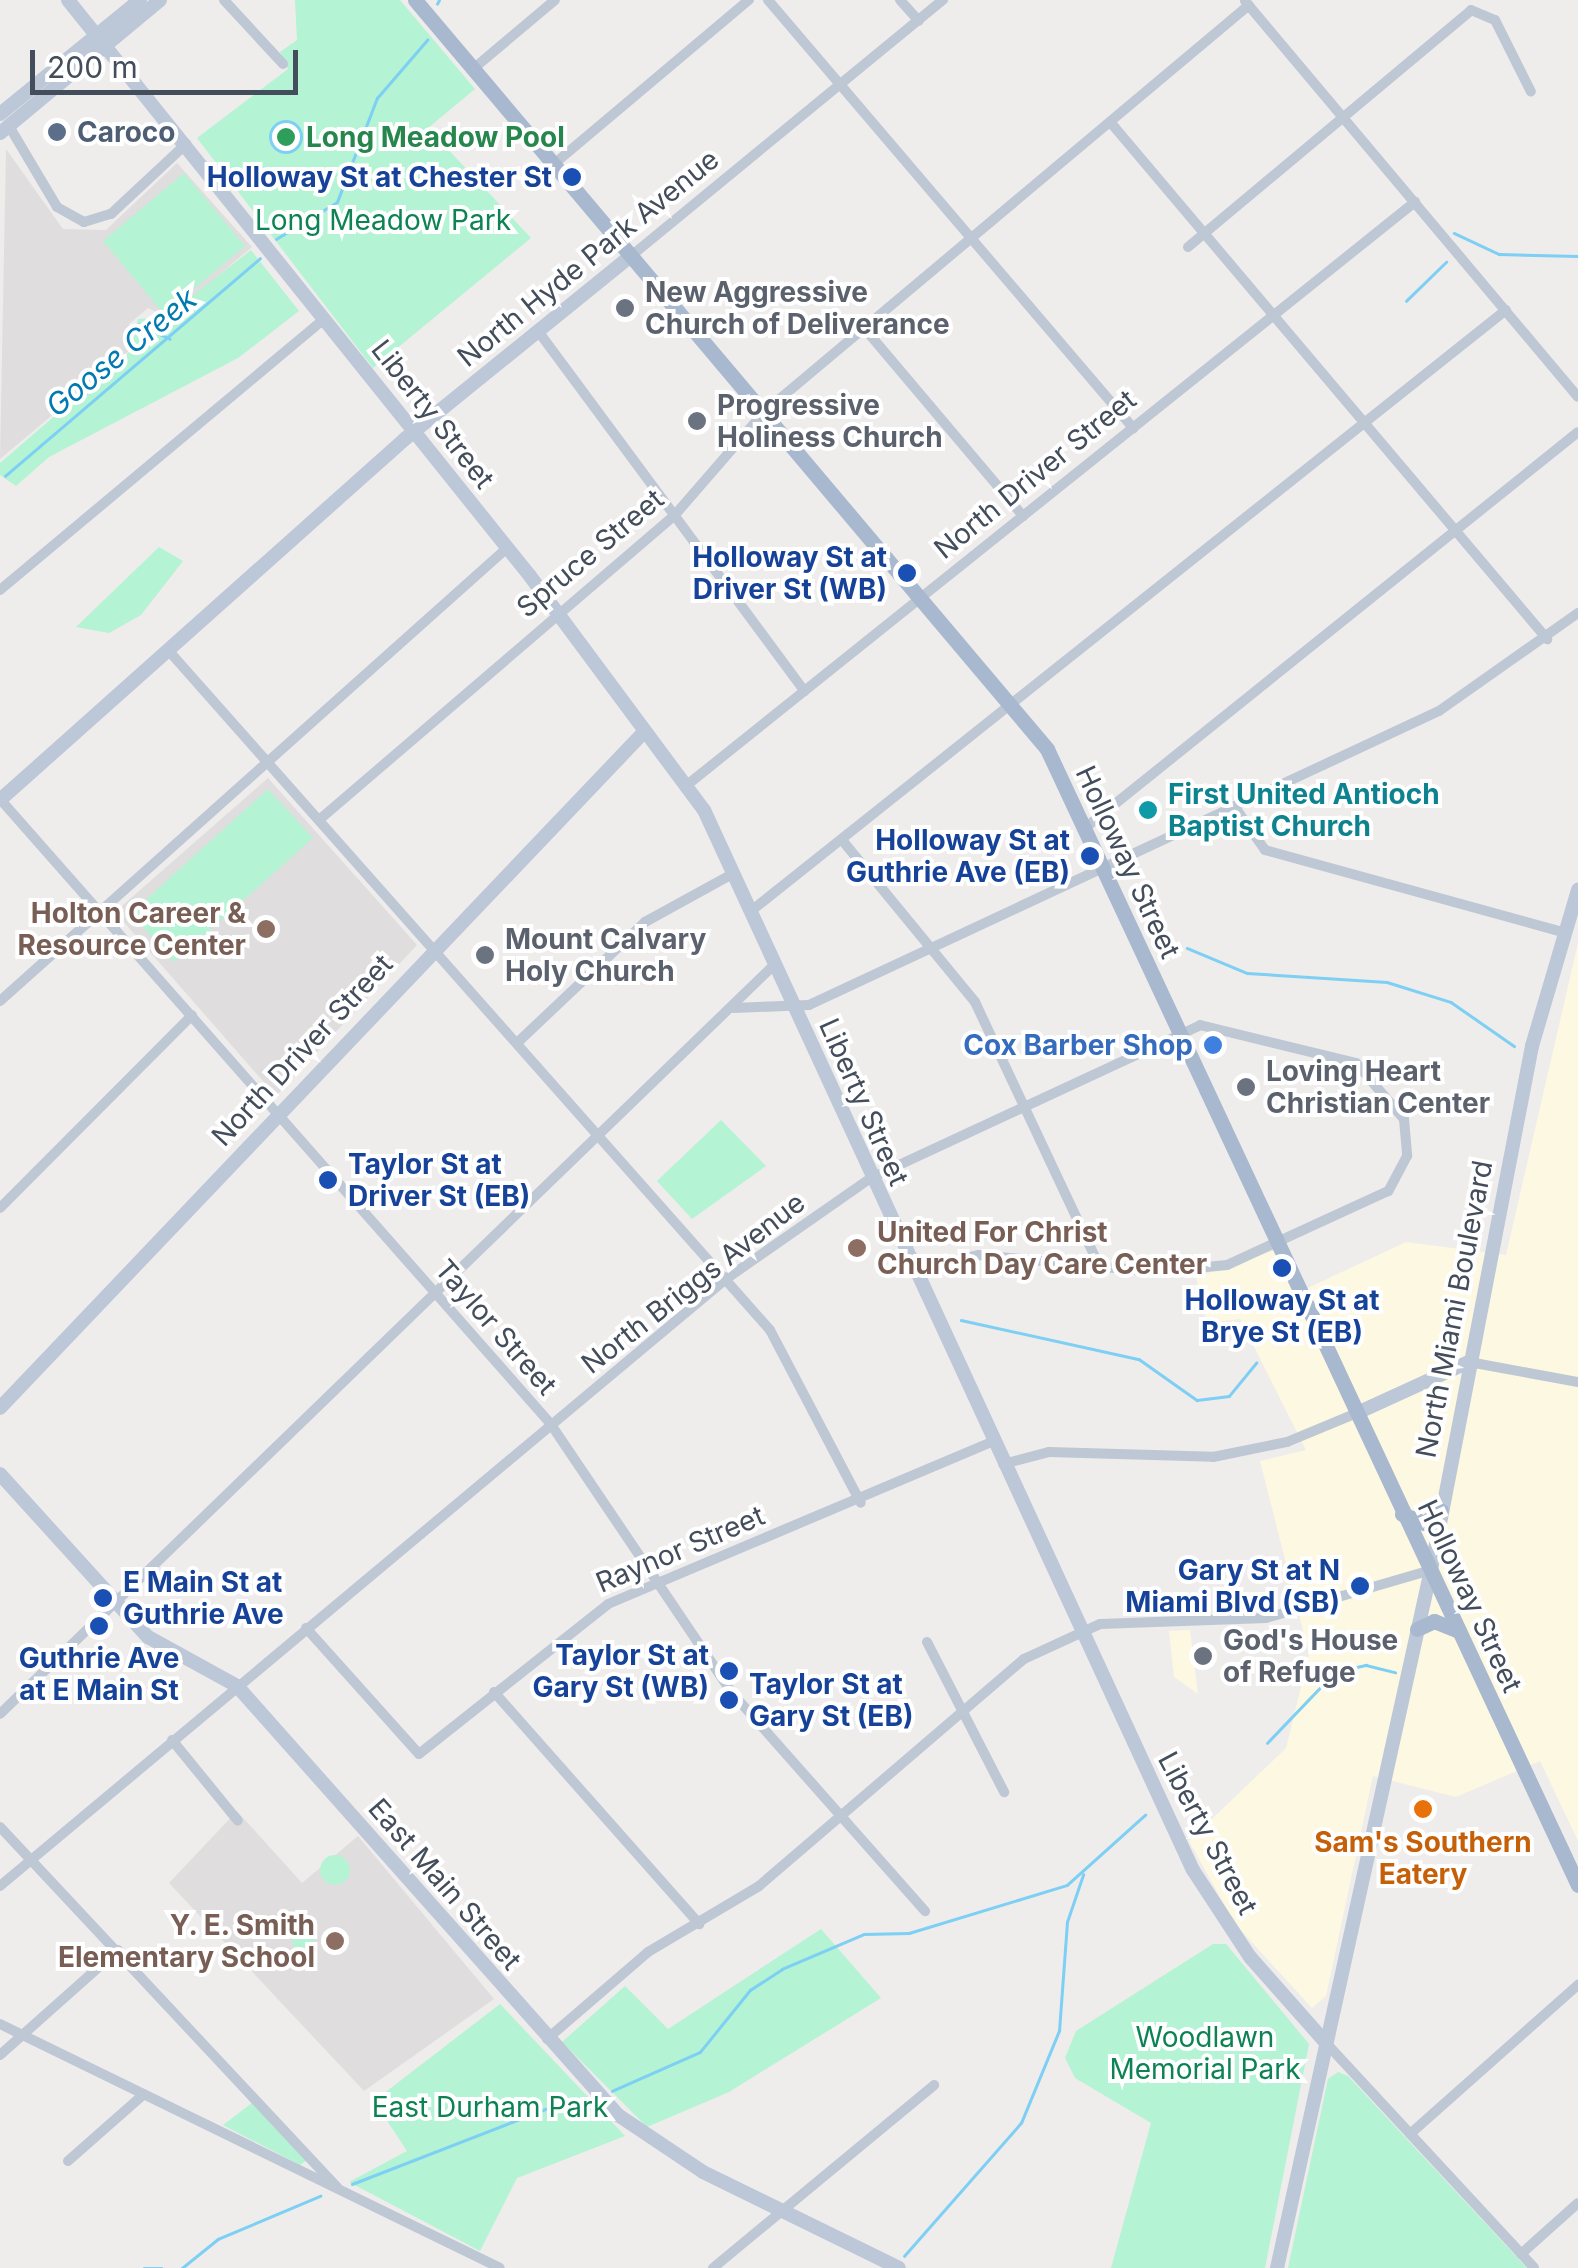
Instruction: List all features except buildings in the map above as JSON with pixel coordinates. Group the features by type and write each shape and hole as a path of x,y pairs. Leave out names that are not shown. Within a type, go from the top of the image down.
{"main road":[{"name":"Holloway Street","path":"415,0 1047,749 1578,1885"},
{"path":"1402,1514 1424,1523 1440,1510"},
{"path":"1417,1630 1434,1621 1460,1631"}],"street":[{"name":"Liberty Street","path":"68,0 508,548 687,785 734,872 912,1270 1207,1896 1326,2043 1534,2268"},
{"path":"140,0 100,41 3,124 57,207 84,222 111,214 186,144"},
{"path":"100,41 160,0"},
{"path":"224,0 283,64"},
{"path":"474,69 554,0"},
{"path":"554,164 749,0"},
{"path":"768,0 1133,428"},
{"path":"900,0 918,20"},
{"name":"North Hyde Park Avenue","path":"0,799 414,430 943,0"},
{"path":"1247,3 1578,397"},
{"name":"Spruce Street","path":"319,820 556,610 674,516 764,412 972,240 1247,3"},
{"path":"1188,247 1464,14 1484,10 1531,92"},
{"path":"1111,122 1546,639"},
{"name":"North Driver Street","path":"687,785 1415,202"},
{"path":"751,910 1506,310"},
{"path":"0,590 325,318"},
{"path":"865,329 1023,516"},
{"path":"538,330 804,691"},
{"path":"1085,828 1578,432"},
{"path":"0,1001 508,548"},
{"path":"733,1008 793,1006 932,947 1439,711 1578,614"},
{"path":"168,650 726,1280 804,1383 860,1503"},
{"name":"North Driver Street","path":"0,1408 433,948 645,731"},
{"name":"Taylor Street","path":"0,799 550,1424 733,1694 924,1911"},
{"path":"1234,806 1264,850 1563,932"},
{"path":"842,840 975,1002 1099,1266"},
{"path":"517,1042 646,922 734,872"},
{"name":"North Miami Boulevard","path":"1277,2268 1431,1570 1469,1362 1563,932 1578,890"},
{"path":"0,1714 775,964"},
{"path":"0,1208 192,1015"},
{"name":"North Briggs Avenue","path":"0,1886 726,1280 870,1178 1180,1032 1225,1026 1356,1062 1402,1112 1408,1150 1395,1186 1279,1244 1195,1272 979,1255 912,1270"},
{"path":"1002,1464 1049,1452 1213,1457 1287,1442 1469,1362 1578,1382"},
{"name":"Raynor Street","path":"306,1628 419,1754 586,1618 658,1583 860,1503 992,1442"},
{"name":"East Main Street","path":"0,1474 155,1643 238,1686 546,2039 642,2135 899,2268"},
{"path":"546,2039 626,1969 699,1924 841,1817 1024,1659 1081,1631 1284,1615 1431,1570"},
{"path":"927,1642 1004,1792"},
{"path":"494,1692 699,1924"},
{"path":"172,1740 238,1821"},
{"path":"0,1827 338,2188"},
{"path":"0,2055 118,1950"},
{"path":"1410,2134 1578,1985"},
{"path":"0,2024 500,2268"},
{"path":"713,2268 934,2085"},
{"path":"68,2161 144,2094"},
{"path":"1521,2254 1578,2203"}],"shaded area":[{"path":"6,149 63,229 106,230 177,163 252,247 168,318 148,308 129,324 131,349 0,459"},
{"name":"Holton Career & Resource Center","path":"268,778 417,945 276,1096 115,912"},
{"path":"1578,943 1578,1841 1540,1761 1456,1797 1373,1776 1326,1996 1312,2008 1235,1924 1189,1841 1286,1748 1309,1654 1260,1461 1306,1450 1240,1319 1207,1323 1196,1277 1276,1250 1297,1293 1406,1242 1506,1255"},
{"path":"1190,1630 1198,1694 1174,1677 1169,1631"},
{"name":"Y. E. Smith Elementary School","path":"237,1811 302,1883 358,1836 494,1999 364,2091 169,1883"}],"green space":[{"name":"Long Meadow Park","path":"295,0 400,0 475,89 428,128 531,238 373,368 197,138 288,69 280,52 297,40"},
{"path":"184,173 245,246 164,314 103,241"},
{"path":"251,250 299,311 238,358 49,457 16,486 0,475 0,463 129,352 138,319 165,317"},
{"path":"159,547 183,561 141,615 109,633 76,627"},
{"path":"268,789 313,838 174,962 131,913"},
{"path":"721,1120 766,1166 692,1219 657,1181"},
{"path":"335,1855 349,1864 350,1870 341,1884 335,1885 321,1876 320,1870 329,1856"},
{"path":"303,1929 311,1932 311,1948 303,1951 295,1948 292,1940 295,1932"},
{"name":"East Durham Park","path":"821,1929 881,1998 729,2092 647,2127 562,2042 625,1986 668,2029"},
{"name":"Woodlawn Memorial Park","path":"1213,1944 1226,1944 1309,2044 1265,2268 1111,2268 1151,2123 1075,2078 1065,2058 1076,2031"},
{"name":"East Durham Park","path":"500,2004 625,2136 517,2178 480,2251 349,2182 407,2151 374,2101"},
{"name":"Woodlawn Memorial Park","path":"1338,2072 1348,2076 1527,2268 1288,2268 1328,2079"},
{"name":"East Durham Park","path":"252,2103 307,2160 300,2165 223,2125"}],"water":[{"name":"Long Meadow Pool","path":"286,120 298,125 303,137 298,149 286,154 274,149 269,137 274,125"}],"waterway":[{"name":"Goose Creek","path":"437,4 439,0"},
{"name":"Goose Creek","path":"276,239 337,202 377,98 427,40"},
{"path":"1454,233 1499,254 1578,256"},
{"name":"Goose Creek","path":"5,476 260,258"},
{"path":"1406,301 1446,262"},
{"path":"138,324 170,339"},
{"path":"1187,948 1247,973 1387,982 1451,1002 1514,1046"},
{"path":"961,1320 1139,1359 1197,1400 1229,1396 1256,1363"},
{"path":"1267,1743 1335,1672 1366,1665 1395,1672"},
{"path":"612,2091 700,2052 750,1990 782,1969 864,1934 909,1933 1067,1885 1145,1815"},
{"path":"904,2256 1021,2123 1059,2031 1067,1922 1083,1875"},
{"path":"352,2184 574,2098"},
{"path":"182,2268 218,2239 320,2196"},
{"path":"144,2268 162,2268"}],"place":[{"name":"Caroco","path":"57,132"},
{"name":"Long Meadow Pool","path":"286,137"},
{"name":"Holloway St at Chester St","path":"572,177"},
{"name":"New Aggressive Church of Deliverance","path":"625,308"},
{"name":"Progressive Holiness Church","path":"697,421"},
{"name":"Holloway St at Driver St (WB)","path":"907,573"},
{"name":"First United Antioch Baptist Church","path":"1148,810"},
{"name":"Holloway St at Guthrie Ave (EB)","path":"1090,856"},
{"name":"Holton Career & Resource Center","path":"266,929"},
{"name":"Mount Calvary Holy Church","path":"485,955"},
{"name":"Cox Barber Shop","path":"1213,1045"},
{"name":"Loving Heart Christian Center","path":"1246,1087"},
{"name":"Taylor St at Driver St (EB)","path":"328,1180"},
{"name":"United For Christ Church Day Care Center","path":"857,1248"},
{"name":"Holloway St at Brye St (EB)","path":"1282,1268"},
{"name":"Gary St at N Miami Blvd (SB)","path":"1360,1586"},
{"name":"E Main St at Guthrie Ave","path":"103,1598"},
{"name":"Guthrie Ave at E Main St","path":"99,1626"},
{"name":"God's House of Refuge","path":"1203,1656"},
{"name":"Taylor St at Gary St (WB)","path":"729,1671"},
{"name":"Taylor St at Gary St (EB)","path":"729,1700"},
{"name":"Sam's Southern Eatery","path":"1423,1809"},
{"name":"Y. E. Smith Elementary School","path":"335,1941"}]}
